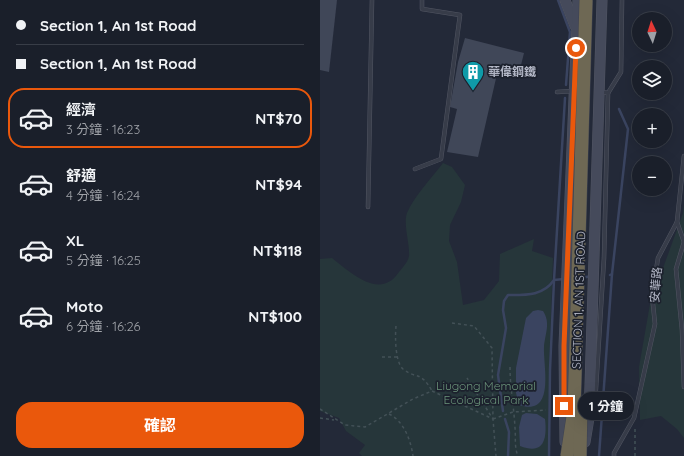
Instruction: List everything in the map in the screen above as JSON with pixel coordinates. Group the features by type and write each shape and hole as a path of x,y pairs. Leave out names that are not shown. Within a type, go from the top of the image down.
{"highway":[{"path":"566,456 574,410 586,0"},
{"path":"581,456 594,0"}],"street":[{"path":"565,0 577,34"},
{"name":"SECTION 1, AN 1ST ROAD","path":"566,456 564,346 578,0"},
{"name":"SECTION 1, AN 1ST ROAD","path":"581,456 589,418 597,106 602,0"},
{"path":"601,22 609,0"},
{"path":"575,91 598,92"}],"lane":[{"path":"368,207 372,0"},
{"path":"415,169 441,159 460,15 422,9 422,0"},
{"path":"595,404 604,258 608,93 621,72 622,0"},
{"path":"557,92 575,91"},
{"path":"598,92 608,93"},
{"name":"安華路","path":"614,456 614,453 634,418 655,324 652,295 658,258 677,222 684,156"},
{"path":"677,222 684,242 676,269 682,330 684,387"}],"path":[{"path":"452,323 474,326 492,348 493,419 496,456"},
{"path":"396,326 396,357 402,368 425,379 432,391 493,419 513,412 546,410"},
{"path":"382,357 396,357"},
{"path":"510,367 510,387 515,449 518,456"},
{"path":"467,378 493,419"},
{"path":"320,410 345,425 365,427 413,399 432,391"},
{"path":"389,414 395,417 403,428 412,446 413,456"},
{"path":"320,418 336,420"},
{"path":"634,418 635,456"}],"green space":[{"name":"Liugong Memorial Ecological Park","path":"443,163 452,167 465,185 461,202 450,225 449,241 457,262 463,305 484,300 499,281 500,254 534,239 532,251 553,258 548,456 362,456 359,453 365,445 346,431 339,418 320,411 320,259 332,258 356,276 374,284 383,284 391,280 405,265 409,256 406,218 410,206"},
{"path":"684,204 684,438 677,429 661,416 640,420 639,367 650,304 683,213"}],"water":[{"path":"533,311 543,311 547,320 544,347 545,388 543,397 538,404 531,407 519,405 516,393 516,368 526,318"},
{"path":"526,413 537,414 545,419 545,438 543,443 535,449 520,446 519,427 522,415"}],"building":[{"path":"320,0 337,0 329,72 320,70"},
{"name":"華偉鋼鐵","path":"465,38 524,53 518,77 497,74 478,157 447,152 457,109 450,107 458,62"}],"waterway":[{"path":"558,0 570,32 566,85"},
{"path":"503,411 498,375 506,328 503,310 504,301 508,295 534,294 539,292 545,289 554,280 565,98"},
{"path":"610,275 612,274 628,129 619,109"},
{"path":"599,456 612,274"},
{"path":"581,278 592,276"},
{"path":"549,456 550,370 554,280 564,279"},
{"path":"505,419 509,432 508,456"}],"place":[{"name":"華偉鋼鐵","path":"473,92"}],"route":[{"path":"564,406 564,346 576,48"}]}
